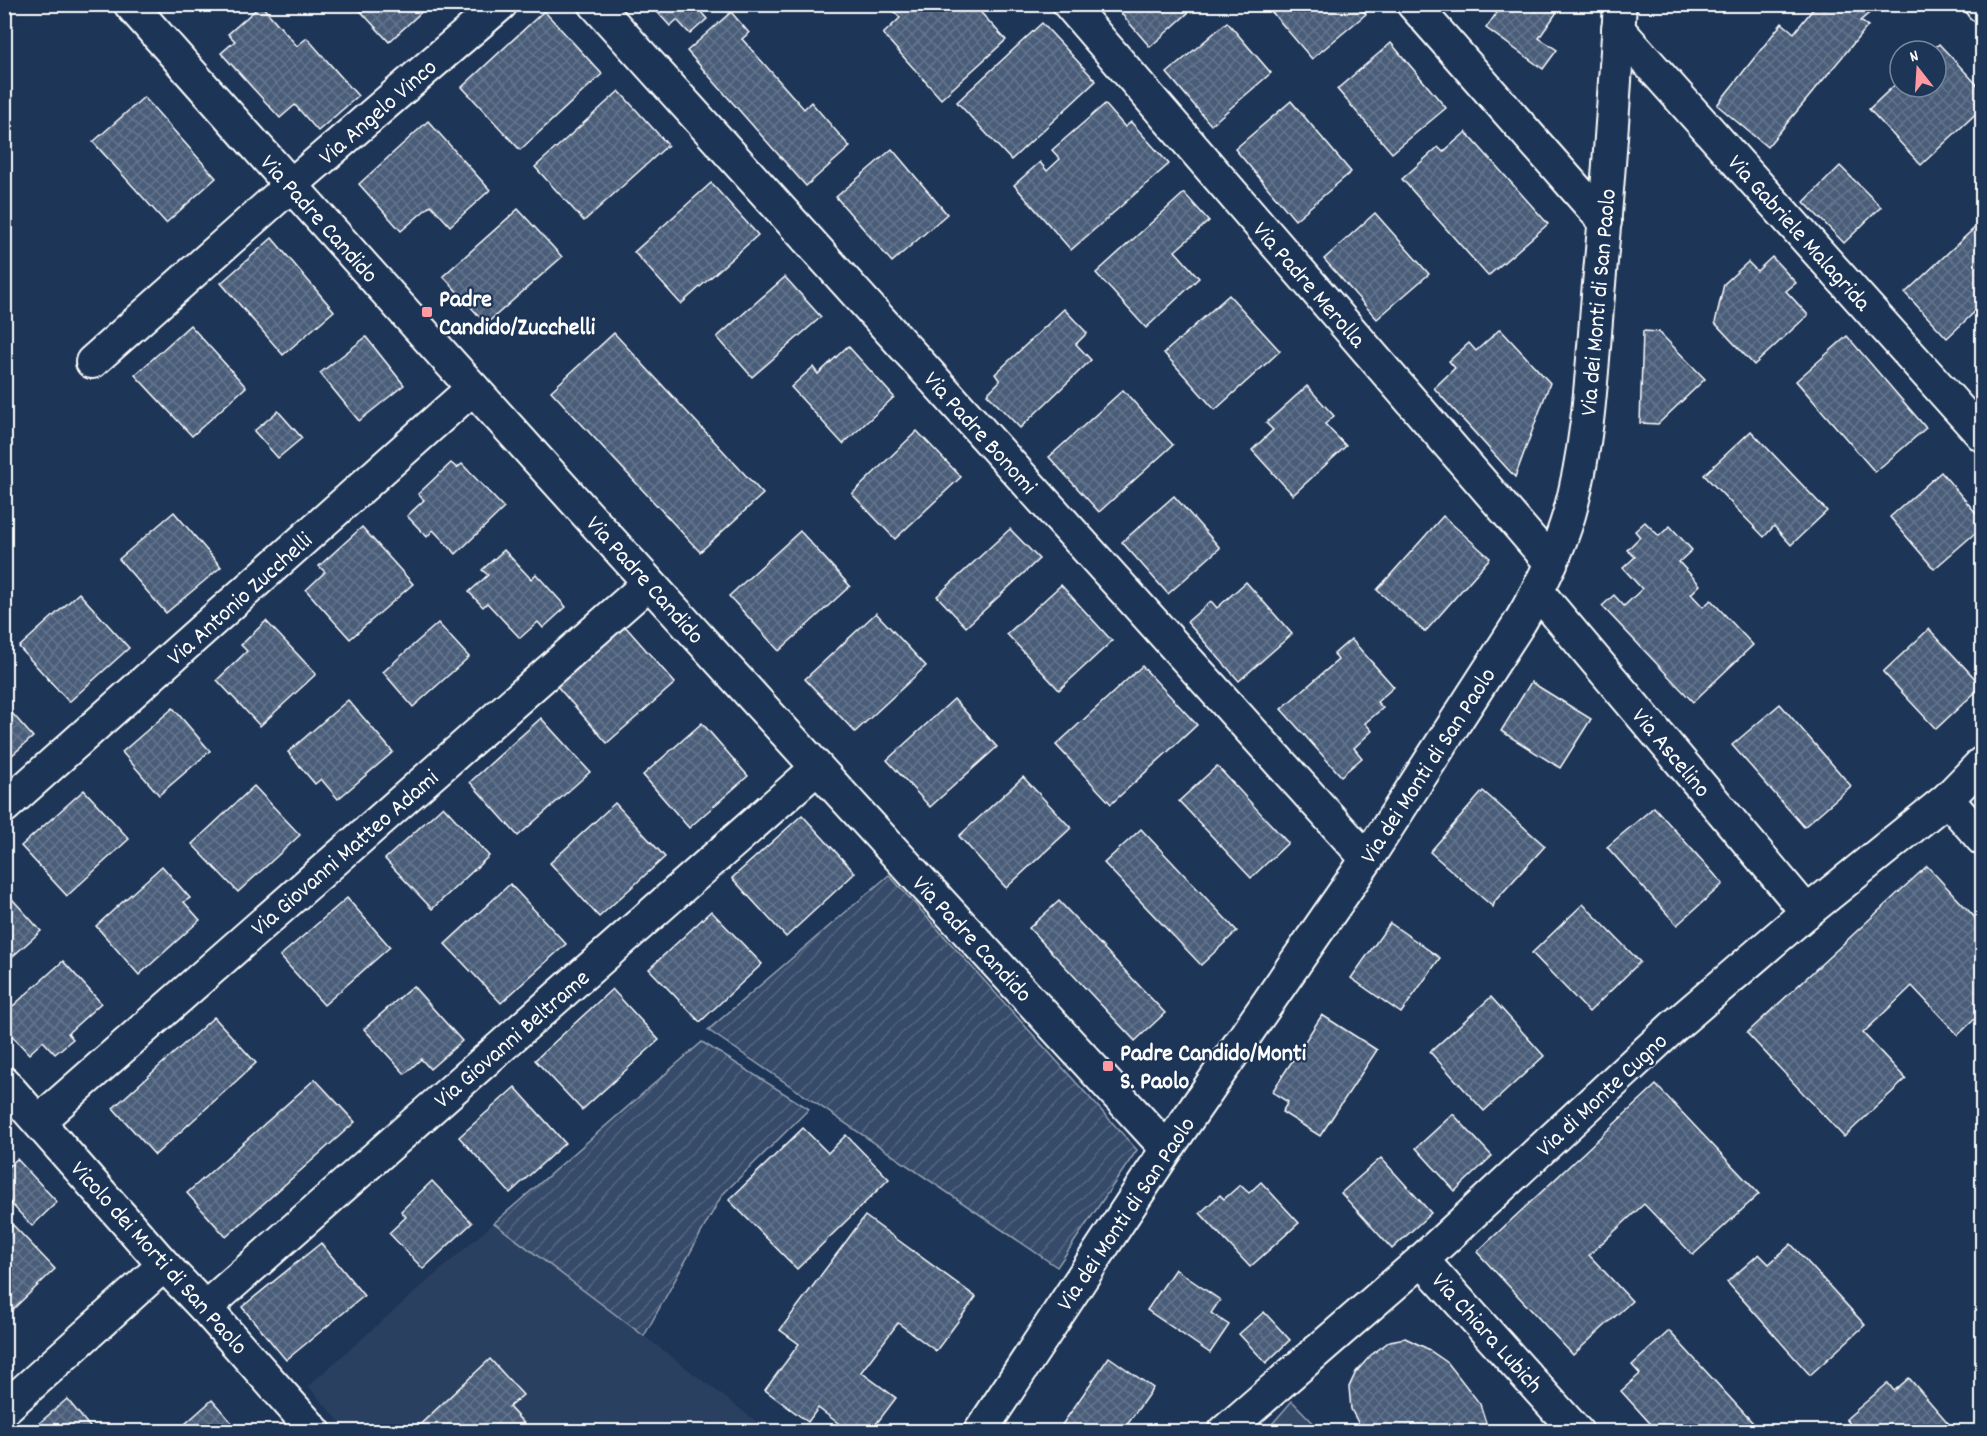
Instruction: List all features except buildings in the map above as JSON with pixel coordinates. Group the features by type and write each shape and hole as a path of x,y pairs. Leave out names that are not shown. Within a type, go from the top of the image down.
{"street":[{"name":"Via Padre Candido","path":"130,4 290,186 649,583 1167,1149"},
{"name":"Via Angelo Vinco","path":"92,362 290,186 501,4"},
{"name":"Via Padre Bonomi","path":"595,4 1367,859"},
{"name":"Via Padre Merolla","path":"1069,4 1551,563"},
{"path":"1413,4 1605,222"},
{"name":"Via dei Monti di San Paolo","path":"980,1431 1167,1149 1367,859 1538,592 1569,516 1585,444 1605,222 1619,17"},
{"name":"Via Gabriele Malagrida","path":"1619,17 1983,435"},
{"name":"Via Antonio Zucchelli","path":"4,807 473,388"},
{"name":"Via Giovanni Matteo Adami","path":"39,1121 649,583"},
{"name":"Via Ascelino","path":"1538,592 1807,912"},
{"name":"Via di Monte Cugno","path":"1224,1431 1422,1260 1673,1027 1807,912 1947,799 1983,763"},
{"name":"Via Giovanni Beltrame","path":"205,1308 817,768"},
{"path":"1947,799 1983,839"},
{"name":"Vicolo dei Morti di San Paolo","path":"4,1083 164,1265 315,1431"},
{"name":"Via Chiara Lubich","path":"1422,1260 1577,1431"},
{"path":"4,1409 164,1265"}],"shaded area":[{"path":"889,875 1137,1150 1057,1267 708,1030"},
{"path":"702,1042 809,1109 722,1195 644,1336 494,1223"},
{"path":"494,1223 769,1431 348,1431 308,1386"},
{"path":"1292,1401 1321,1431 1266,1431"}],"place":[{"name":"Padre Candido/Zucchelli","path":"427,312"},
{"name":"Padre Candido/Monti S. Paolo","path":"1108,1066"}]}
